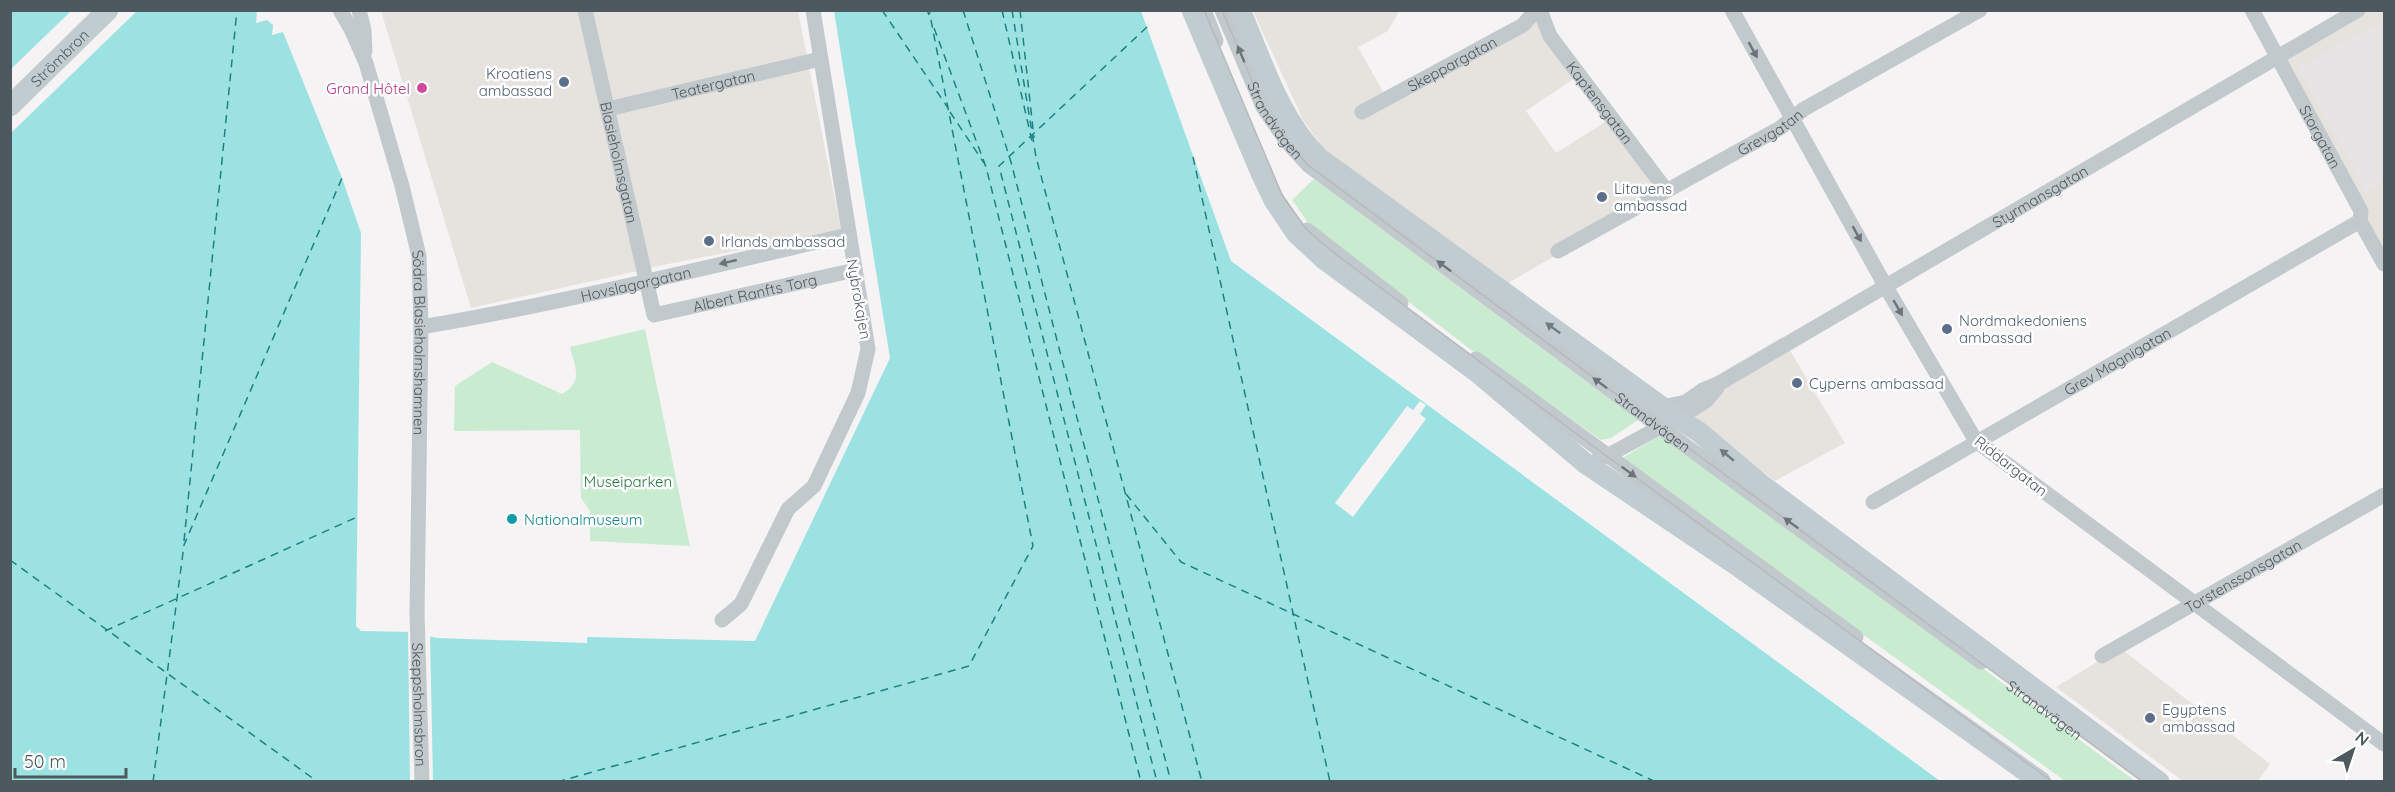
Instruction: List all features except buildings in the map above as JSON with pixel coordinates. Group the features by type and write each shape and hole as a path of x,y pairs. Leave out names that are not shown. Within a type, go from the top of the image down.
{"street":[{"name":"Strömbron","path":"10,89 90,10"},
{"name":"Strömbron","path":"10,106 108,10"},
{"name":"Södra Blasieholmshamnen","path":"340,10 366,63 417,240 420,271 418,629"},
{"name":"Södra Blasieholmshamnen","path":"359,10 364,30 366,63"},
{"name":"Blasieholmsgatan","path":"585,10 654,315"},
{"name":"Nybrokajen","path":"722,620 741,604 788,509 814,486 858,393 868,349 813,10"},
{"name":"Strandvägen","path":"1192,10 1274,200 1296,233 1324,259 1477,372 1585,463 1735,564 2041,782"},
{"name":"Strandvägen","path":"1204,10 1274,180 1294,214 1307,230 1334,253 1607,456 2054,782"},
{"name":"Strandvägen","path":"1222,10 1263,107 1287,142 1308,165 1666,418 1699,432 1763,486 2159,782"},
{"name":"Strandvägen","path":"1240,10 1295,131 1319,158 1666,418 2143,782"},
{"name":"Skeppargatan","path":"1362,112 1523,25 1538,10"},
{"name":"Kaptensgatan","path":"1538,10 1550,36 1666,190"},
{"name":"Riddargatan","path":"1732,10 1886,287 1976,441 2385,744"},
{"name":"Grevgatan","path":"1557,251 1780,128 1804,109 1980,10"},
{"name":"Storgatan","path":"2252,10 2361,211 2360,221 2385,264"},
{"name":"Styrmansgatan","path":"1607,456 1666,418 1706,401 1720,384 2358,10"},
{"name":"Teatergatan","path":"608,109 820,59"},
{"name":"Grev Magnigatan","path":"1873,502 2360,221"},
{"name":"Hovslagargatan","path":"420,327 647,281 848,235"},
{"name":"Albert Ranfts Torg","path":"654,315 855,270"},
{"name":"Strandvägen","path":"1477,372 1506,388 1592,455 1607,456"},
{"name":"Torstenssonsgatan","path":"2102,656 2385,495"},
{"name":"Skeppsholmsbron","path":"418,629 422,782"}],"shaded area":[{"path":"381,11 578,11 642,270 471,308"},
{"path":"592,11 798,11 841,230 648,268"},
{"path":"1253,11 1399,11 1388,31 1358,47 1387,99 1539,12 1577,77 1526,111 1556,153 1610,119 1666,192 1508,283 1324,149 1303,120"},
{"path":"2361,11 2384,11 2384,256 2276,61"},
{"path":"2384,20 2384,180 2366,191 2299,71 2300,67"},
{"path":"1782,337 1845,443 1775,481 1671,402"},
{"path":"2120,648 2270,764 2258,781 2183,781 2056,687"}],"green space":[{"path":"1314,179 1638,420 1611,438 1601,440 1515,379 1508,378 1312,228 1292,200"},
{"name":"Museiparken","path":"645,329 690,546 590,541 590,511 581,498 580,430 454,431 455,386 492,362 562,394 576,379 570,347"},
{"path":"1662,434 1666,434 2135,781 2065,781 1621,459"}],"water":[{"path":"240,10 257,13 256,23 267,20 273,25 272,35 283,32 342,178 361,233 356,626 361,631 412,632 437,638 587,643 587,637 755,641 890,358 834,11 1141,11 1231,261 1940,781 11,781 10,11"}],"pier":[{"path":"71,11 137,11 11,133 11,69"},
{"path":"1420,401 1426,405 1420,414 1426,419 1353,517 1335,503 1407,406 1413,410"},
{"path":"408,630 430,633 433,781 410,781"}],"ferry route":[{"path":"184,541 237,10"},
{"path":"882,10 948,108"},
{"path":"927,10 929,15"},
{"path":"557,782 969,666 1033,546 929,10"},
{"path":"963,10 1011,162 1171,782"},
{"path":"1002,10 1032,141"},
{"path":"1012,10 1036,157 1202,782"},
{"path":"1020,10 1034,138"},
{"path":"1147,27 999,166 1157,782"},
{"path":"934,28 986,167 1141,782"},
{"path":"950,112 984,163"},
{"path":"1193,157 1330,782"},
{"path":"153,782 184,545 342,178"},
{"path":"1126,494 1181,562 1656,782"},
{"path":"105,631 357,517"},
{"path":"10,560 318,782"}],"tram line":[{"path":"1204,10 1282,195 1307,230 1334,253 1597,449 2053,782"},
{"path":"1222,10 1263,107 1287,142 1308,165 2143,782"}],"place":[{"name":"Kroatiens ambassad","path":"564,82"},
{"name":"Grand Hôtel","path":"422,88"},
{"name":"Litauens ambassad","path":"1602,197"},
{"name":"Irlands ambassad","path":"709,241"},
{"name":"Nordmakedoniens ambassad","path":"1947,329"},
{"name":"Cyperns ambassad","path":"1797,383"},
{"name":"Nationalmuseum","path":"512,519"},
{"name":"Egyptens ambassad","path":"2150,718"}]}
